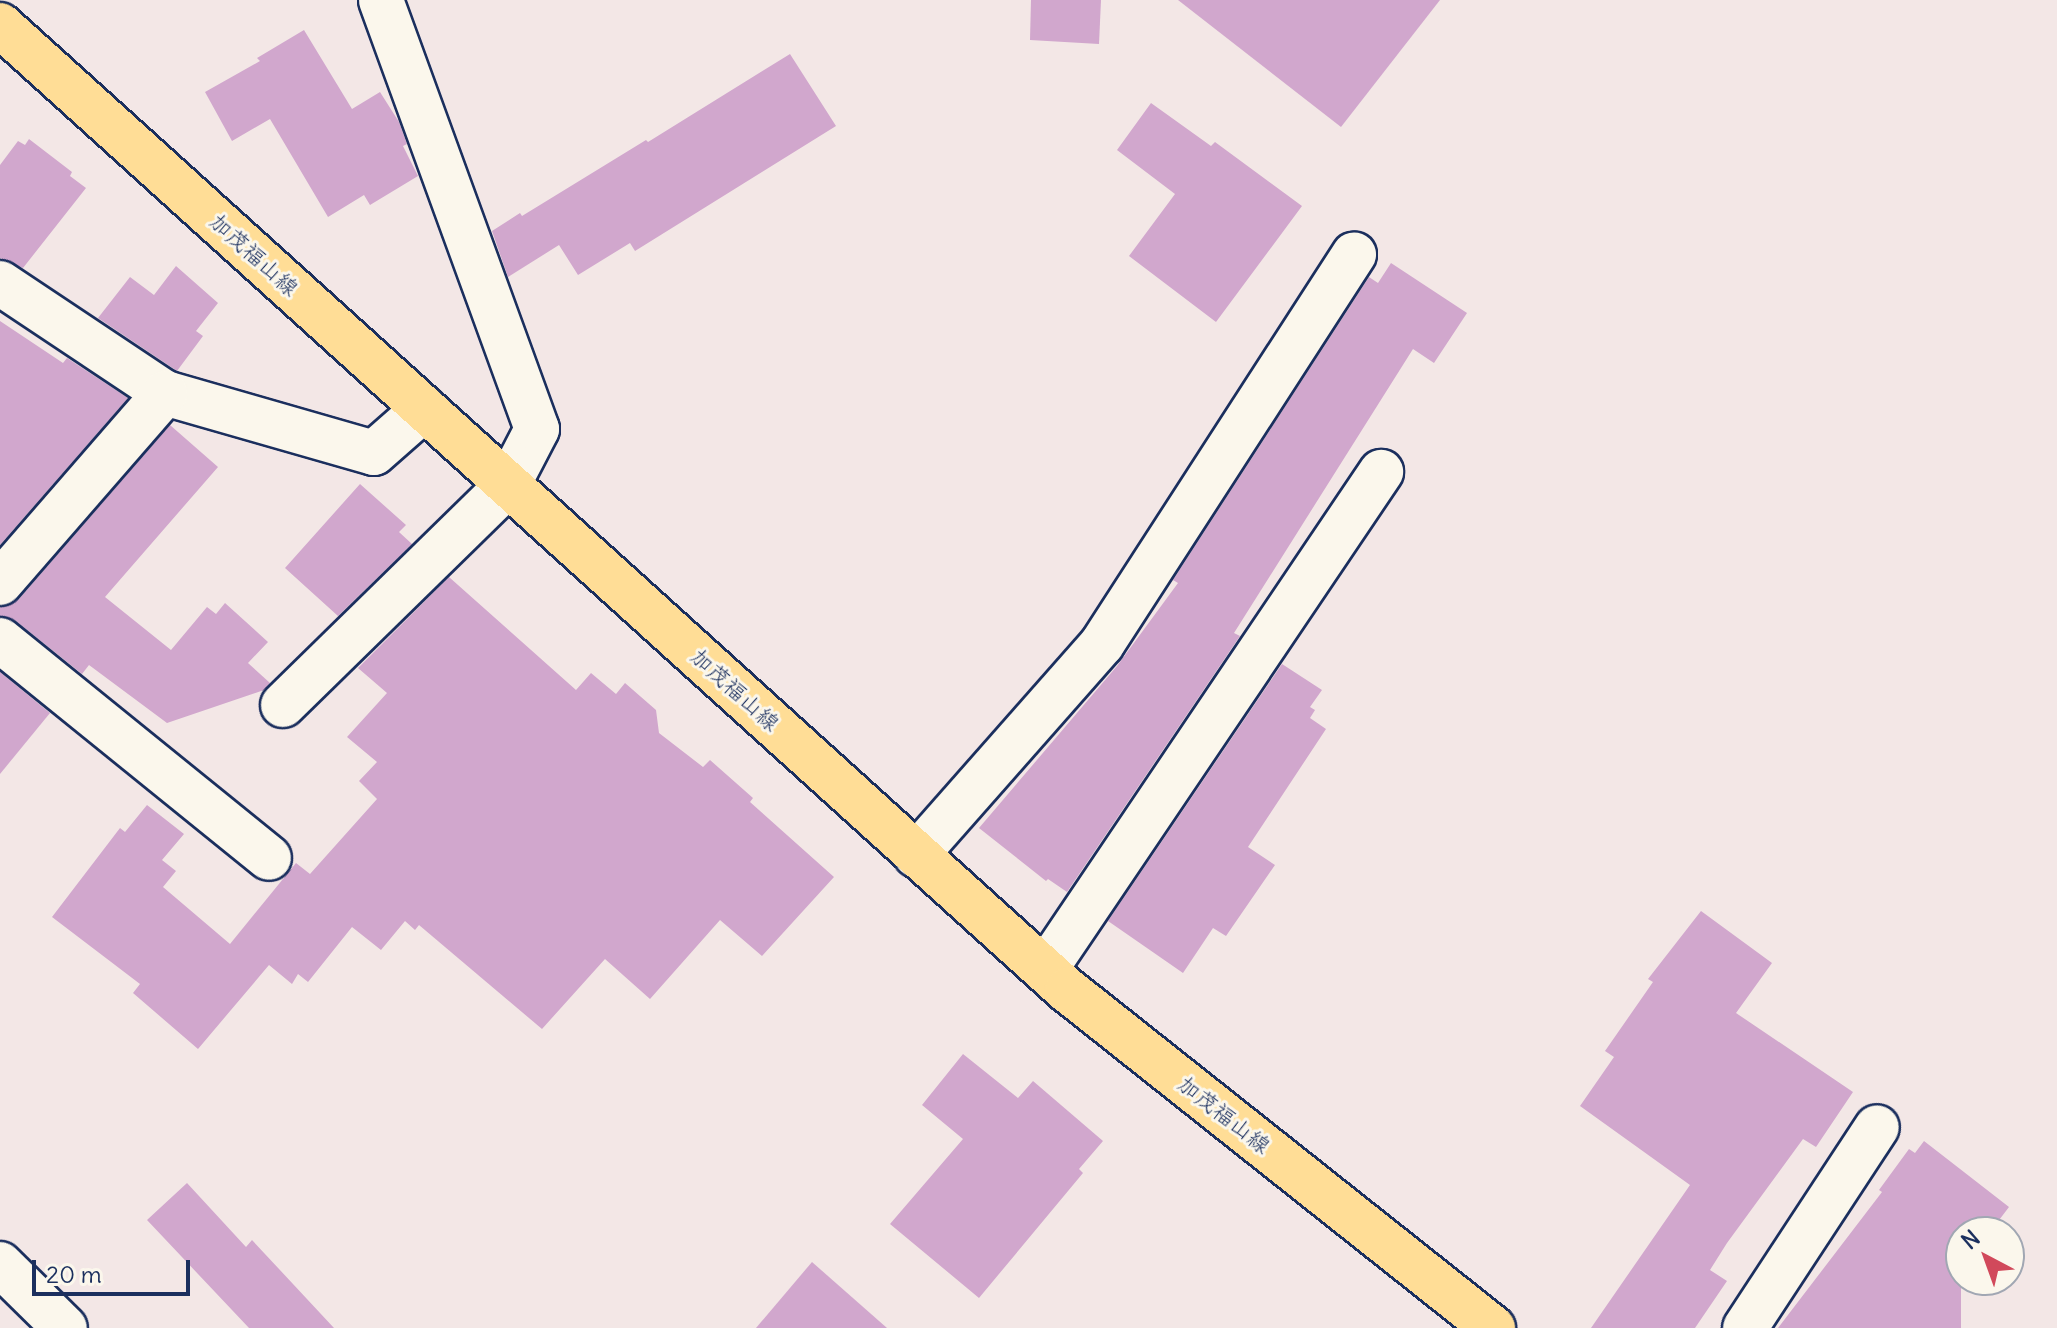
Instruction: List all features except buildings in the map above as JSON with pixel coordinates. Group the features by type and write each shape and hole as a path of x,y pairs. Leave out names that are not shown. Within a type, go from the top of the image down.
{"main road":[{"name":"加茂福山線","path":"0,25 1045,970 1493,1328"}],"street":[{"path":"283,705 508,485 537,429 381,0"},
{"path":"916,855 1102,644 1354,254"},
{"path":"0,283 165,393 374,453 424,409"},
{"path":"0,583 165,393"},
{"path":"1045,970 1381,472"},
{"path":"0,640 269,858"},
{"path":"1745,1328 1877,1127"},
{"path":"0,1264 65,1328"}]}
